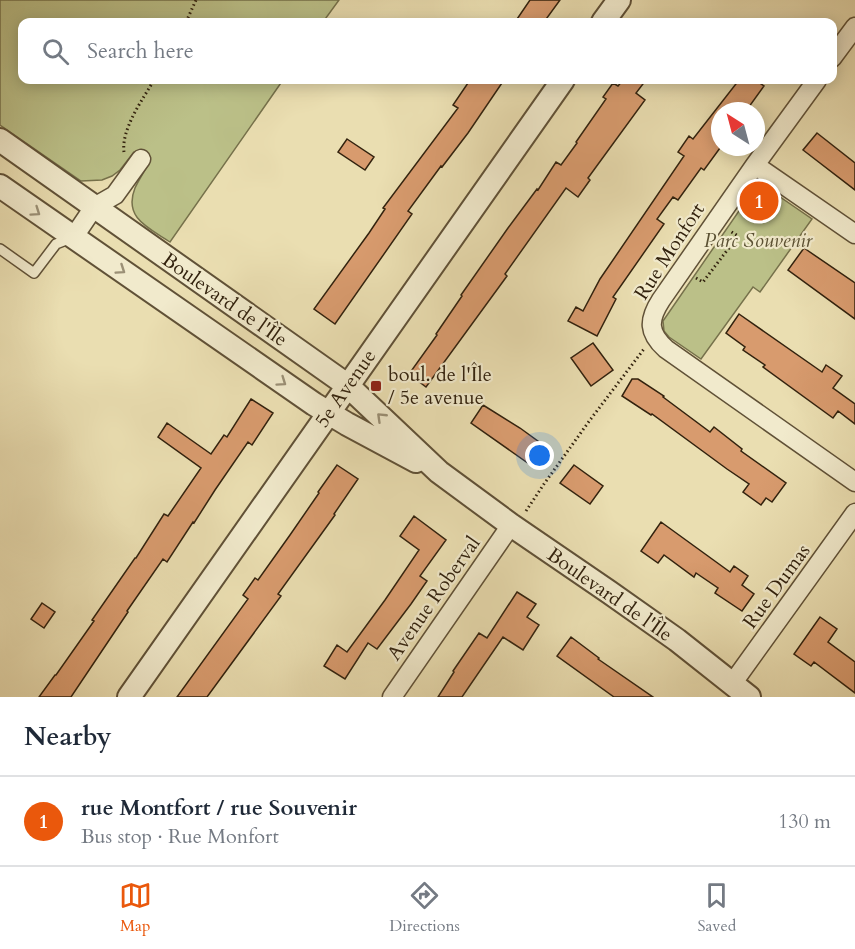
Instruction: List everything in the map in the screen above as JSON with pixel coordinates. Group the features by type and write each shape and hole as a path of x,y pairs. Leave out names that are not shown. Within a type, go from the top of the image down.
{"street":[{"path":"606,18 619,0"},
{"path":"837,51 855,27"},
{"name":"5e Avenue","path":"129,697 560,84"},
{"name":"Rue Monfort","path":"814,84 654,311 651,322 652,332 657,341 666,349 855,482"},
{"name":"Boulevard de l'Île","path":"0,140 347,385 439,472"},
{"path":"73,238 94,207 115,195 138,163"},
{"path":"755,165 855,234"},
{"name":"Boulevard de l'Île","path":"0,186 328,413 439,472 518,520 740,690"},
{"name":"Rue Dumas","path":"740,690 855,513"},
{"name":"Avenue Roberval","path":"392,697 518,520"}],"lane":[{"path":"0,249 34,273 56,244 73,238"}],"path":[{"path":"188,18 196,0"},
{"path":"138,163 127,158 123,150 124,139 134,115 152,84"},
{"path":"518,520 645,348"}],"green space":[{"path":"0,0 339,0 326,18 18,18 18,84 280,84 170,242 140,221 132,207 135,188 149,162 134,152 120,170 112,176 102,180 81,181 0,125"},
{"name":"Parc Souvenir","path":"767,188 812,219 760,292 753,287 701,359 669,337 664,331 663,321 750,195 758,189"}],"building":[{"path":"530,0 560,0 547,18 518,18"},
{"path":"467,84 501,84 468,133 408,211 412,214 335,324 314,309 369,233 385,209 383,208 458,108 453,105"},
{"path":"612,84 618,86 620,84 643,84 636,93 645,100 588,178 590,180 578,197 566,188 505,274 507,276 426,387 409,374 437,335 461,295 556,162 561,165 577,143 606,99 603,97"},
{"path":"736,84 764,86 752,102 722,102"},
{"path":"711,116 711,156 714,156 704,170 701,168 678,200 673,197 657,219 664,224 613,297 616,299 597,336 568,321 576,307 583,311 600,279 684,156 678,152 689,136 693,139"},
{"path":"817,133 855,163 855,190 803,150"},
{"path":"347,139 374,157 365,170 338,152"},
{"path":"804,248 855,283 855,319 788,270"},
{"path":"739,314 822,372 826,365 842,376 833,388 855,404 855,424 838,411 833,418 743,350 745,347 726,333"},
{"path":"593,343 613,370 591,386 571,358"},
{"path":"632,379 638,379 664,396 710,432 714,427 742,449 741,451 786,483 772,502 766,498 761,505 743,492 749,484 652,414 622,396"},
{"path":"251,399 273,413 252,445 248,442 167,562 163,559 71,697 39,697 94,621 92,620 164,514 168,516 201,468 158,437 167,423 211,454 224,435 227,437"},
{"path":"483,405 546,447 532,466 471,423"},
{"path":"337,465 358,479 278,594 281,596 207,697 177,697 248,599 243,595 255,578 258,580"},
{"path":"574,465 603,486 590,504 560,483"},
{"path":"414,516 446,540 420,576 427,581 411,604 377,649 368,643 345,679 324,666 337,645 347,652 419,550 400,536"},
{"path":"661,522 730,572 734,566 748,576 742,585 754,594 742,611 715,593 718,588 696,573 694,577 664,555 658,563 641,551"},
{"path":"517,592 536,604 527,617 539,625 523,650 503,637 462,697 438,697 479,633 487,638"},
{"path":"42,603 55,612 44,628 31,619"},
{"path":"820,617 837,629 828,642 855,662 855,693 814,662 811,666 794,654"},
{"path":"571,637 598,659 653,697 614,697 557,656"}],"place":[{"name":"rue Montfort / rue Souvenir","path":"759,201"},
{"name":"boul. de l'Île / 5e avenue","path":"376,386"}]}
